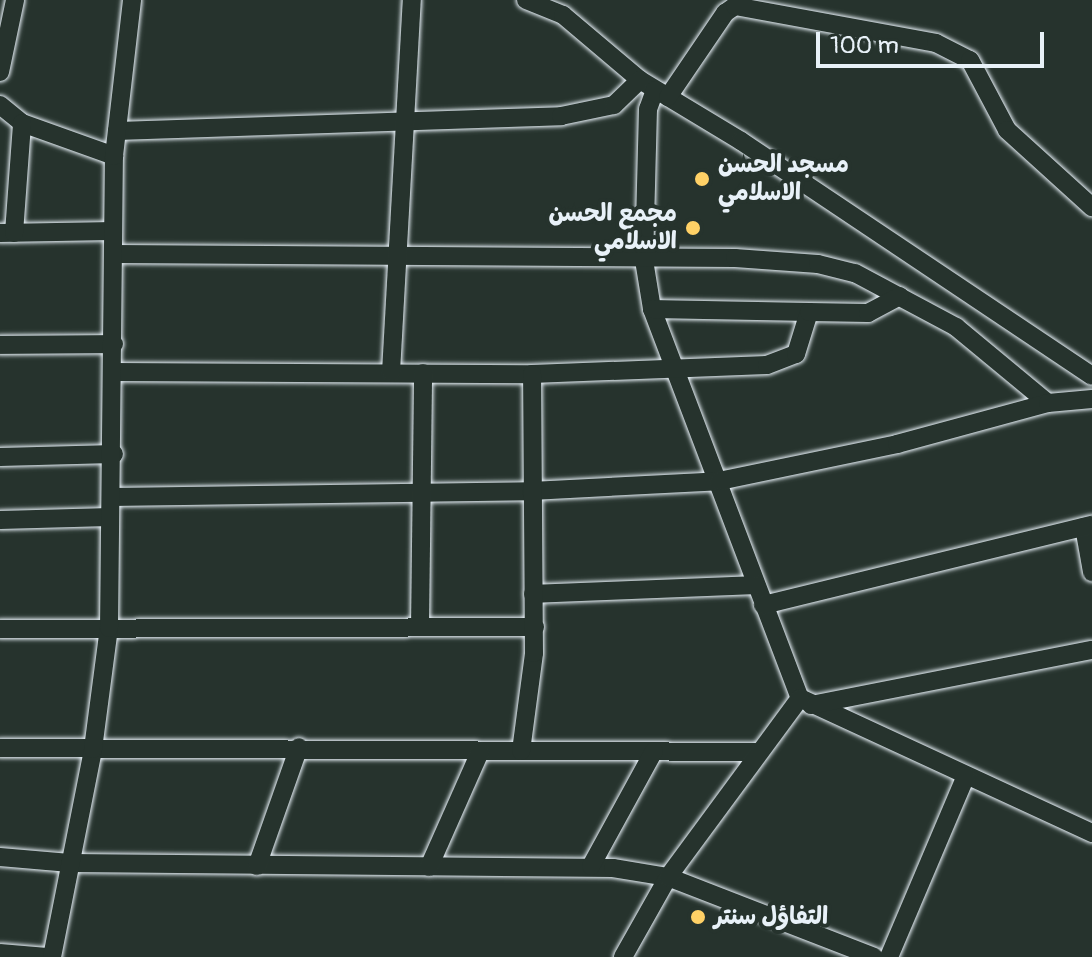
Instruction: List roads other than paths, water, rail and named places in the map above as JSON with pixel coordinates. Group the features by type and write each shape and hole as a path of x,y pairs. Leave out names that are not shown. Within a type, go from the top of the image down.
{"street":[{"path":"0,72 15,0"},
{"path":"0,953 49,957 93,749 109,628 114,454 114,156 132,0"},
{"path":"391,372 395,256 412,0"},
{"path":"526,0 563,15 654,89 851,212 1092,376"},
{"path":"117,131 590,113 654,89 735,6 936,43 970,60 1007,130 1092,207"},
{"path":"654,89 648,109 644,260 652,309 671,368 719,481 755,585 806,701 1092,833"},
{"path":"0,105 22,123 114,156"},
{"path":"22,123 7,233 113,231"},
{"path":"114,254 644,260 735,258 818,264 855,273 956,327 1048,403"},
{"path":"652,309 868,313 900,296"},
{"path":"113,372 532,374 784,362 801,345 809,312"},
{"path":"0,345 114,344"},
{"path":"420,627 423,373"},
{"path":"521,751 535,627 532,374"},
{"path":"111,497 531,491 719,481 897,444 1048,403 1092,399"},
{"path":"0,457 114,454"},
{"path":"0,520 110,517"},
{"path":"763,605 1088,526 1092,572"},
{"path":"533,594 755,585"},
{"path":"0,629 535,627"},
{"path":"623,957 668,877 756,752 806,701 1092,650"},
{"path":"0,748 299,747 480,752 756,752"},
{"path":"257,866 299,747"},
{"path":"591,866 654,751"},
{"path":"429,867 480,752"},
{"path":"889,957 966,776"},
{"path":"0,857 70,863 257,866 591,866 668,877 852,953 874,957"}],"place":[{"name":"مسجد الحسن الاسلامي","path":"702,179"},
{"name":"مجمع الحسن الاسلامي","path":"693,228"},
{"name":"التفاؤل سنتر","path":"698,917"}]}
